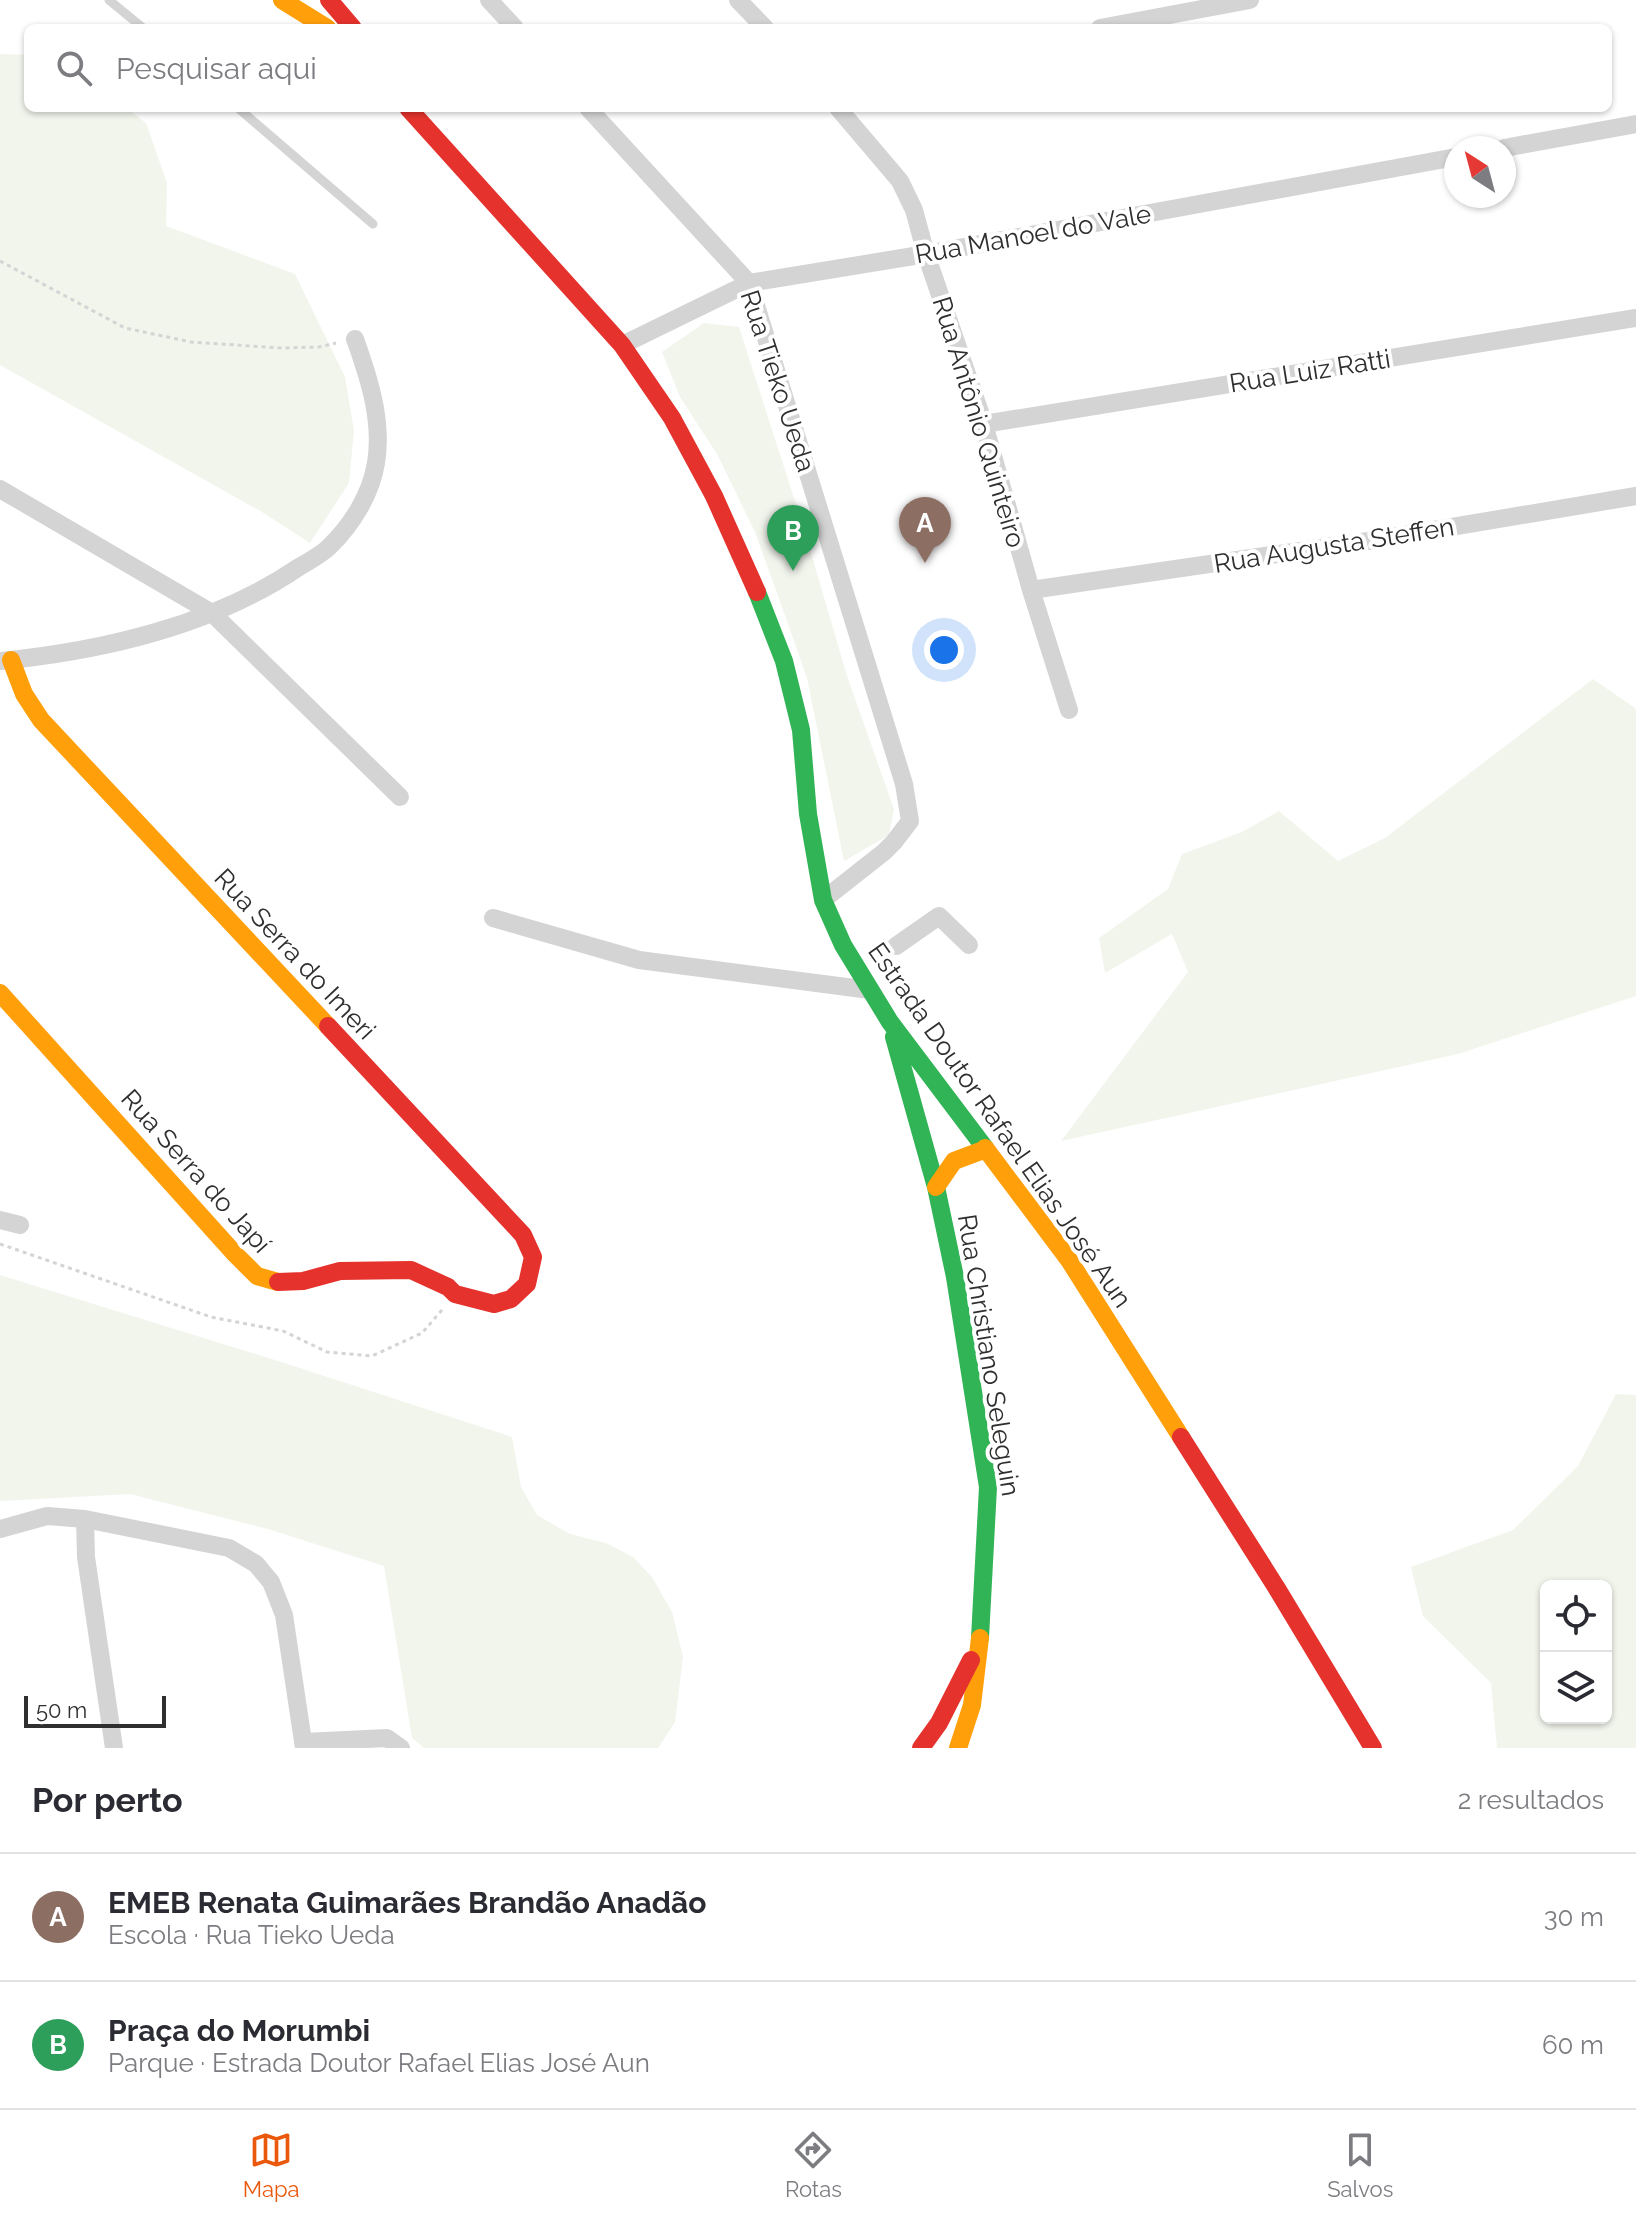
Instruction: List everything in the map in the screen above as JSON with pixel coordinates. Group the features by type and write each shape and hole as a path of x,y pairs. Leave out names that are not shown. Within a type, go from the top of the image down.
{"main road":[{"path":"282,0 321,24"},
{"path":"329,0 350,24"},
{"name":"Estrada Doutor Rafael Elias José Aun","path":"412,112 622,345 672,418 714,496 784,661 801,730 808,814 823,900 843,945 890,1022 1069,1260 1276,1587 1373,1748"},
{"name":"Rua Serra do Imeri","path":"6,661 41,720 523,1235 533,1257 527,1284"},
{"name":"Rua Serra do Japí","path":"0,993 257,1276 280,1283 303,1281 340,1271 411,1270 448,1287 455,1294 494,1304 511,1299 527,1284"},
{"name":"Rua Christiano Seleguin","path":"890,1022 936,1187 955,1277 988,1487 980,1643 972,1705 958,1748"},
{"path":"936,1187 954,1161 986,1149"},
{"path":"921,1748 939,1723 980,1643"}],"street":[{"path":"489,0 511,24"},
{"path":"738,0 761,24"},
{"path":"1121,24 1250,0"},
{"name":"Rua Tieko Ueda","path":"592,112 749,283 904,784 910,821 884,852 823,900"},
{"name":"Rua Antônio Quinteiro","path":"841,112 900,181 914,210 984,424 1069,710"},
{"path":"1516,146 1636,124"},
{"name":"Rua Manoel do Vale","path":"622,345 749,283 926,254 1444,159"},
{"name":"Rua Luiz Ratti","path":"984,424 1636,318"},
{"path":"6,661 124,641 212,613 273,585 329,547 362,507 376,464 377,422 369,378 355,339"},
{"path":"0,489 212,613 400,797"},
{"name":"Rua Augusta Steffen","path":"1031,590 1368,541 1636,496"},
{"path":"896,946 939,916 969,945"},
{"path":"493,918 639,960 870,990"},
{"path":"0,1220 20,1225"},
{"path":"0,1529 47,1516 85,1519 229,1548 256,1564 271,1582 284,1615 304,1745 387,1738 401,1748"},
{"path":"85,1519 86,1557 114,1748"}],"lane":[{"path":"109,0 138,24"},
{"path":"243,112 373,224"}],"path":[{"path":"0,261 125,328 191,342 281,348 319,347 355,339"},
{"path":"0,1244 211,1317 283,1331 327,1352 372,1356 422,1333 455,1294"}],"shaded area":[{"path":"0,54 24,55 24,112 131,112 146,123 167,183 166,226 295,274 345,377 354,431 349,483 310,543 262,512 0,365"},
{"path":"704,323 739,327 847,676 894,809 889,835 844,861 807,678 783,610 755,532 717,454 680,397 662,352"},
{"path":"1593,679 1635,708 1636,712 1636,996 1458,1054 1061,1141 1188,972 1172,934 1105,973 1099,938 1168,889 1182,854 1242,832 1279,811 1338,861 1385,838"},
{"path":"0,1275 512,1437 521,1487 537,1515 570,1534 606,1543 633,1557 652,1577 672,1612 683,1657 675,1722 658,1748 424,1748 412,1738 384,1566 268,1529 130,1494 0,1501"},
{"path":"1616,1394 1636,1395 1636,1748 1497,1748 1491,1683 1423,1616 1411,1567 1513,1530 1578,1466"}],"traffic: fast":[{"path":"757,592 784,661 801,730 808,814 823,900 843,945 890,1022 985,1148"},
{"path":"894,1037 936,1187 955,1277 988,1487 980,1638"}],"traffic: slow":[{"path":"282,0 321,24"},
{"path":"11,660 24,694 41,720 328,1026"},
{"path":"0,993 235,1254 257,1276 278,1282"},
{"path":"985,1148 1069,1260 1181,1437"},
{"path":"936,1187 954,1161 986,1149"},
{"path":"958,1748 972,1705 980,1638"}],"traffic: jam":[{"path":"329,0 350,24"},
{"path":"412,112 622,345 672,418 714,496 757,592"},
{"path":"278,1282 303,1281 340,1271 411,1270 448,1287 455,1294 494,1304 511,1299 527,1284 533,1257 523,1235 328,1026"},
{"path":"1181,1437 1373,1748"},
{"path":"921,1748 939,1723 971,1660"}],"place":[{"name":"EMEB Renata Guimarães Brandão Anadão","path":"925,563"},
{"name":"Praça do Morumbi","path":"793,571"}]}
